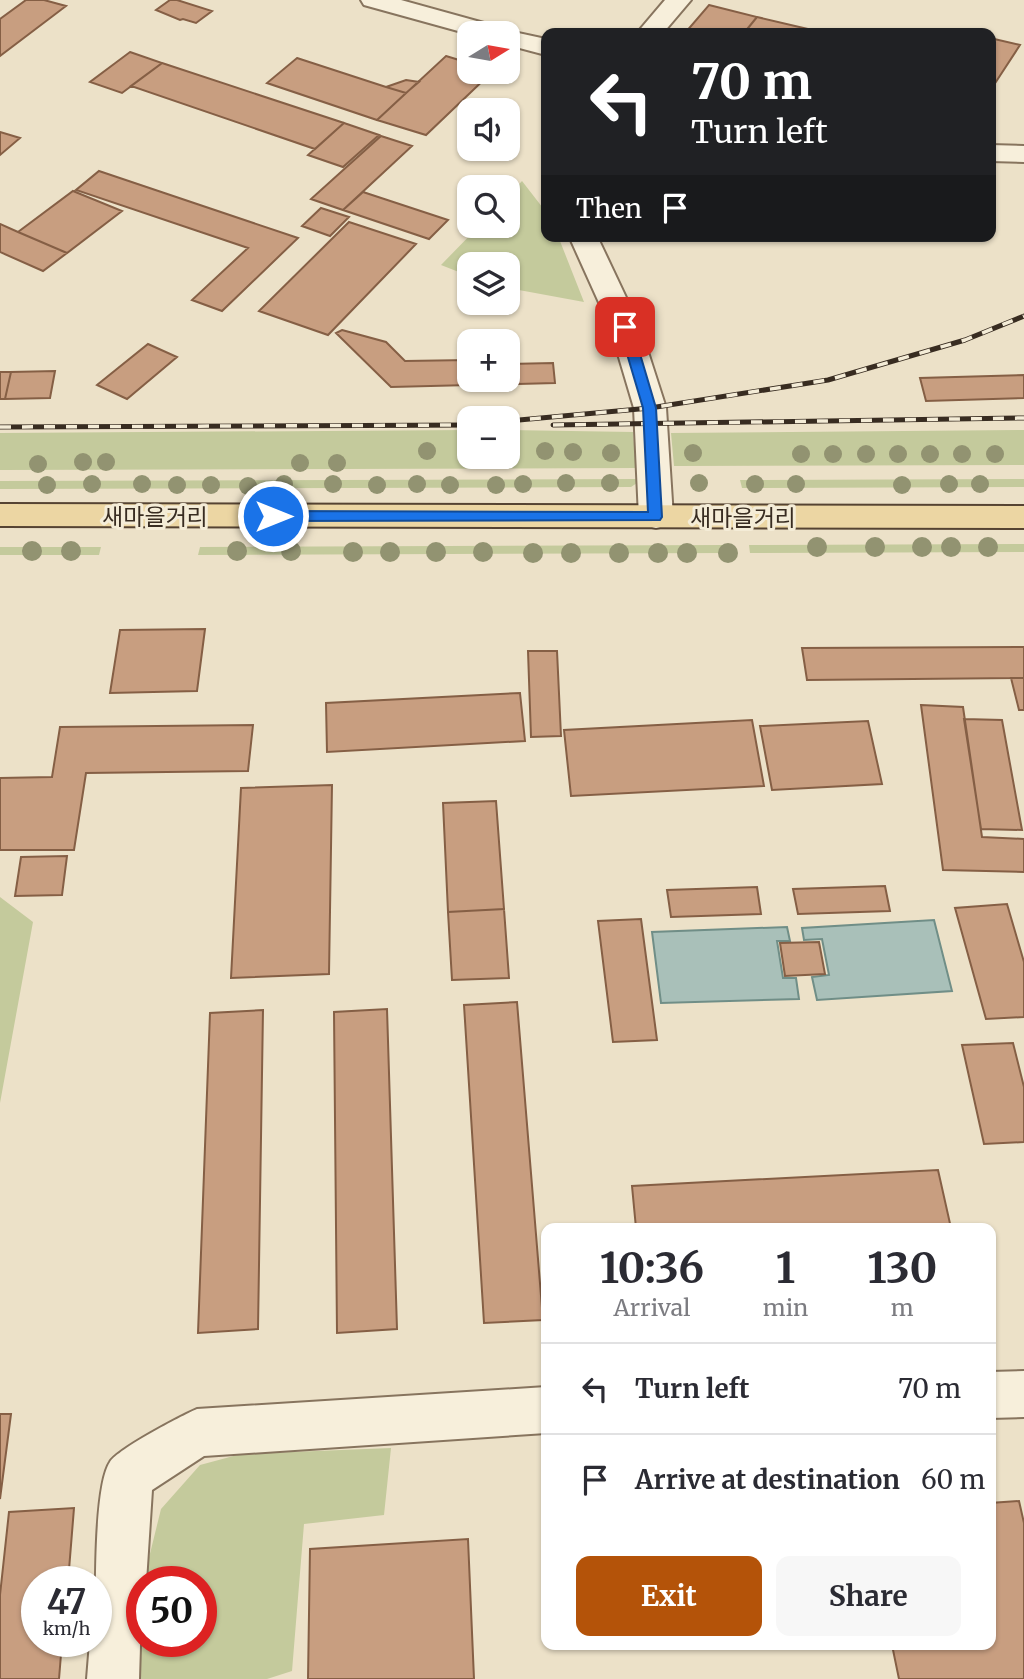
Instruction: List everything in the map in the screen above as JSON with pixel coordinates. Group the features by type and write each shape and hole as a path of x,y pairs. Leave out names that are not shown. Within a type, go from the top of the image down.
{"main road":[{"name":"새마을거리","path":"0,515 1024,517"}],"lane":[{"path":"373,0 457,23"},
{"path":"654,28 679,0"},
{"path":"520,40 541,46"},
{"path":"996,153 1024,154"},
{"path":"586,242 625,327 650,408 656,517"},
{"path":"996,1395 1024,1394"},
{"path":"113,1679 128,1477 197,1433 541,1410"}],"green space":[{"path":"522,181 541,206 541,242 560,242 584,302 520,290 520,252 457,252 457,271 441,265 467,238 520,238"},
{"path":"457,430 457,469 0,470 0,433"},
{"path":"520,430 633,432 636,468 520,468"},
{"path":"1024,430 1024,465 674,466 671,433"},
{"path":"637,479 637,483 631,487 0,489 0,481"},
{"path":"1024,479 1024,487 742,488 740,480"},
{"path":"1024,544 1024,552 750,553 749,545"},
{"path":"726,545 727,553 198,555 200,547"},
{"path":"0,547 101,547 99,555 0,555"},
{"path":"0,897 33,922 0,1103"},
{"path":"391,1448 384,1515 304,1524 292,1671 267,1679 128,1679 131,1657 217,1657 217,1566 147,1566 161,1509 200,1465 241,1454"}],"water":[{"path":"934,920 952,991 817,1000 812,977 829,975 822,939 804,940 802,928"},
{"path":"787,927 790,941 777,941 783,978 796,978 799,999 661,1003 652,932"}],"building":[{"path":"26,0 44,0 66,6 0,56 0,19"},
{"path":"170,0 212,11 196,23 156,10"},
{"path":"709,5 757,17 748,28 689,28"},
{"path":"757,17 804,28 748,28"},
{"path":"996,39 1020,45 996,82"},
{"path":"130,52 162,63 122,93 90,82"},
{"path":"446,56 457,59 457,84 479,84 465,98 457,98 457,105 426,135 377,120"},
{"path":"297,58 406,93 377,120 267,83"},
{"path":"162,63 344,123 315,149 131,86"},
{"path":"406,80 419,82 406,93 386,87"},
{"path":"344,123 379,135 343,167 308,155"},
{"path":"0,132 20,138 0,155"},
{"path":"381,136 412,146 343,210 311,199"},
{"path":"99,171 298,238 222,311 192,300 248,248 76,190"},
{"path":"73,191 122,211 67,253 18,232"},
{"path":"363,192 448,220 429,239 343,210"},
{"path":"321,208 349,217 330,236 302,226"},
{"path":"349,222 416,244 328,335 259,311"},
{"path":"0,224 67,253 43,271 0,252"},
{"path":"342,330 386,342 405,361 457,360 457,385 391,387 336,333"},
{"path":"148,344 177,357 127,399 97,385"},
{"path":"553,363 555,383 520,384 520,364"},
{"path":"55,371 50,398 5,399 11,372"},
{"path":"0,372 11,372 5,399 0,399"},
{"path":"1024,375 1024,398 926,401 920,378"},
{"path":"205,629 197,691 110,693 120,630"},
{"path":"1024,647 1024,678 807,680 802,648"},
{"path":"528,651 557,651 561,736 531,737"},
{"path":"1011,678 1024,678 1024,710 1019,710"},
{"path":"520,693 525,741 327,752 326,703"},
{"path":"921,705 963,707 982,837 1024,839 1024,872 943,870"},
{"path":"964,719 1002,720 1022,830 981,829"},
{"path":"752,720 764,786 571,796 564,730"},
{"path":"868,721 882,784 772,790 760,726"},
{"path":"253,725 248,771 86,773 74,850 0,850 0,778 52,777 60,727"},
{"path":"332,785 329,974 231,978 241,788"},
{"path":"496,801 504,909 448,912 443,803"},
{"path":"67,856 62,895 15,896 21,857"},
{"path":"885,886 890,911 798,914 793,889"},
{"path":"757,887 761,914 671,917 667,890"},
{"path":"1007,904 1024,962 1024,1017 986,1019 955,908"},
{"path":"504,909 509,978 452,980 448,912"},
{"path":"641,919 657,1040 613,1042 598,921"},
{"path":"819,942 825,974 785,976 780,943"},
{"path":"517,1002 541,1320 484,1323 464,1005"},
{"path":"387,1009 397,1329 337,1333 334,1012"},
{"path":"263,1010 258,1329 198,1333 210,1013"},
{"path":"1013,1043 1024,1087 1024,1142 984,1144 962,1045"},
{"path":"938,1170 950,1223 636,1223 632,1186"},
{"path":"0,1414 11,1414 0,1499"},
{"path":"1019,1501 1024,1523 1024,1679 899,1679 893,1650 996,1650 996,1503"},
{"path":"74,1508 69,1566 21,1566 21,1657 61,1657 59,1679 0,1679 0,1595 9,1512"},
{"path":"468,1539 474,1679 308,1679 310,1549"}],"railway":[{"path":"520,420 650,408 828,380 965,340 1024,316"},
{"path":"553,425 1024,418"},
{"path":"0,427 457,425"}],"route":[{"path":"273,516 656,517 650,408 625,327"}]}
